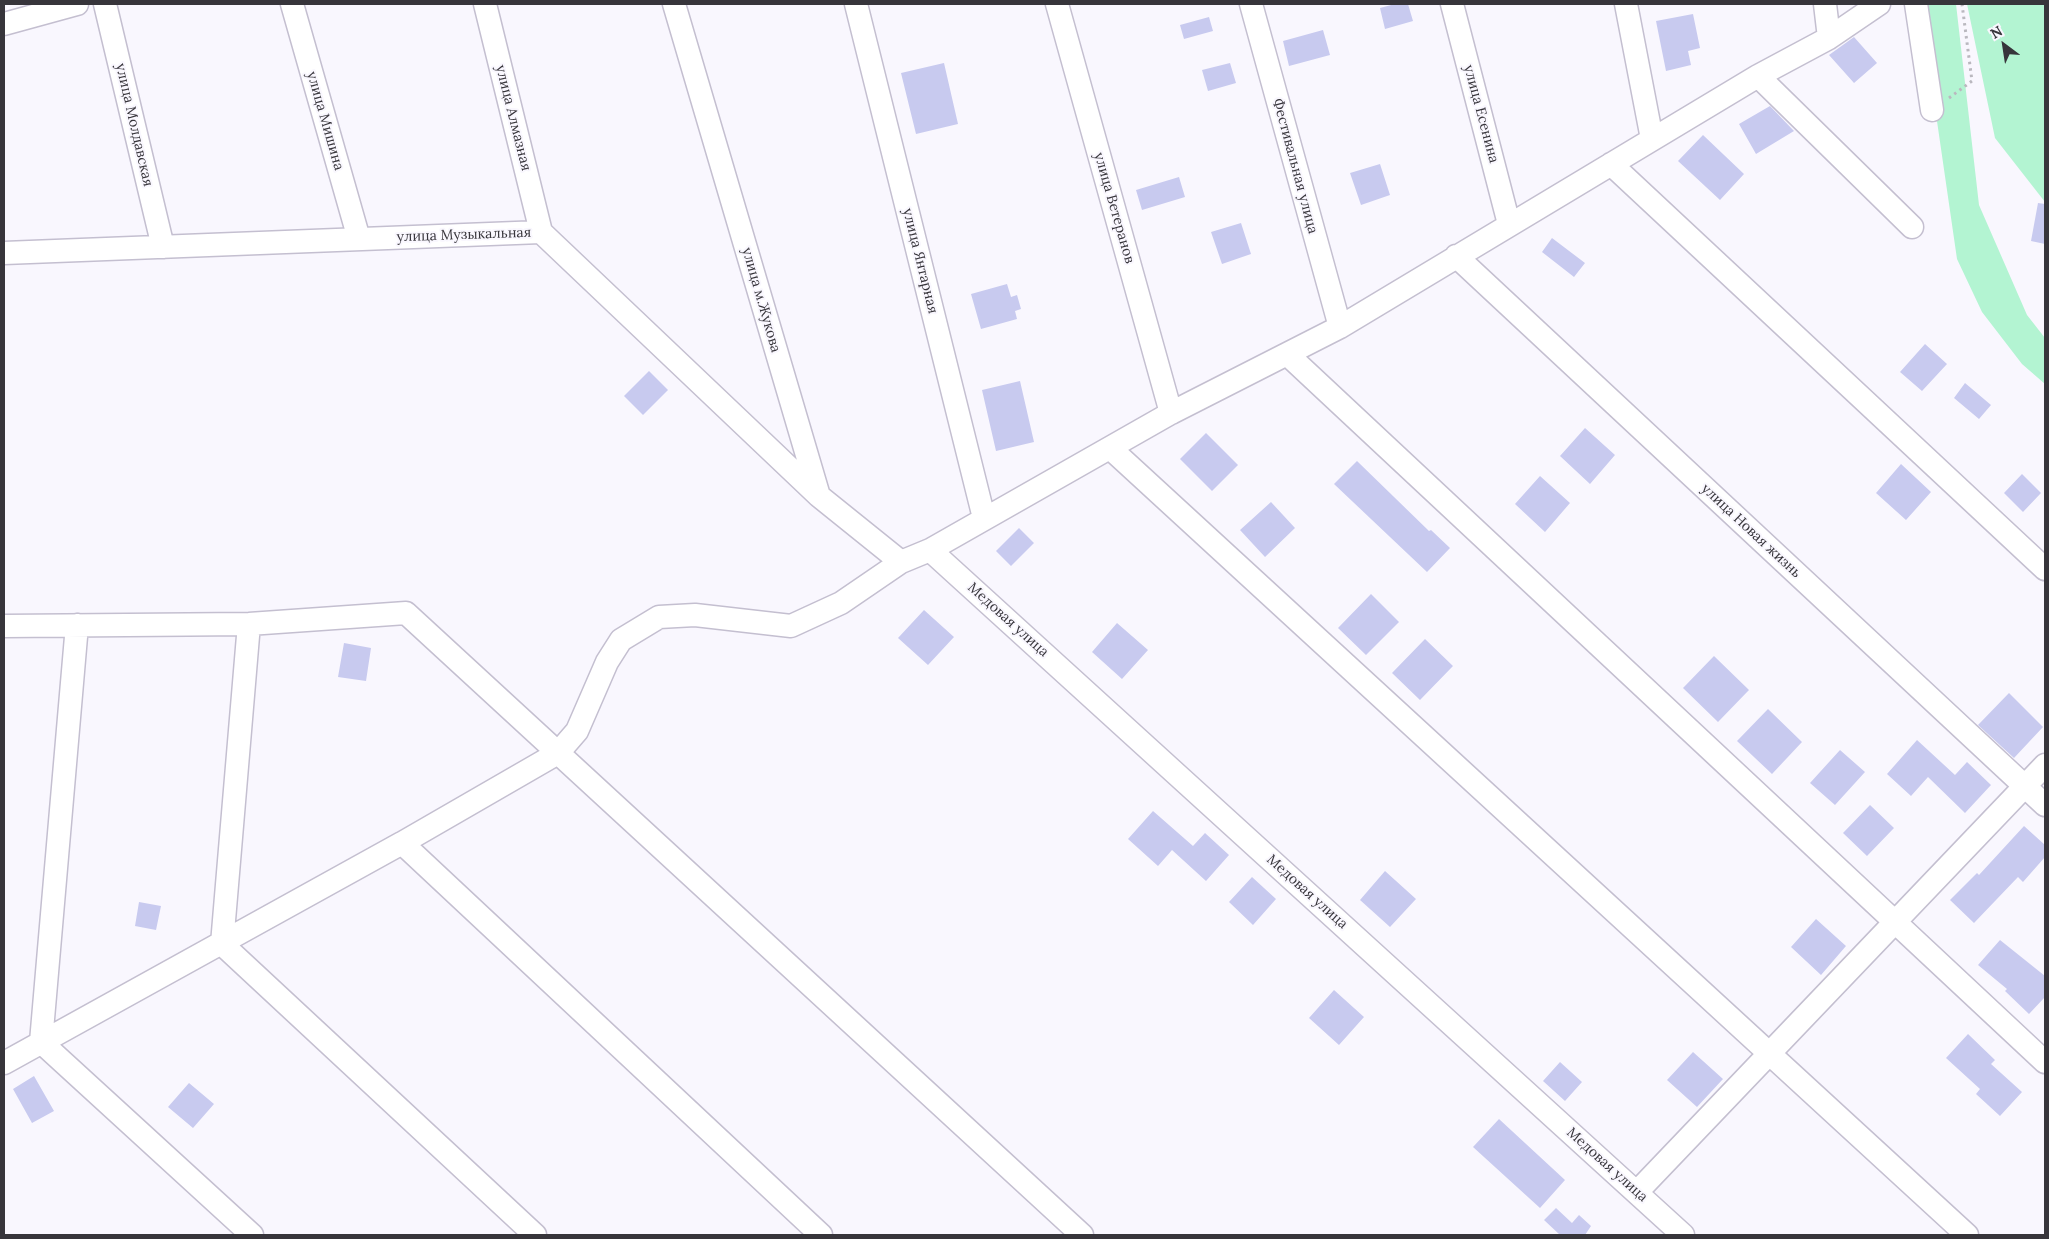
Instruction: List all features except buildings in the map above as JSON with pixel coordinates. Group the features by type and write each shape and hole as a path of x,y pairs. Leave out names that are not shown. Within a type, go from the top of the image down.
{"street":[{"path":"4,24 77,4"},
{"name":"улица Молдавская","path":"105,4 163,247"},
{"name":"улица Мишина","path":"292,4 359,239"},
{"name":"улица Алмазная","path":"485,4 541,232"},
{"name":"улица м.Жукова","path":"674,4 819,496"},
{"name":"улица Янтарная","path":"856,4 984,518"},
{"name":"улица Ветеранов","path":"1057,4 1171,413"},
{"name":"Фестивальная улица","path":"1250,4 1340,328"},
{"name":"улица Есенина","path":"1452,4 1510,224"},
{"path":"1626,4 1652,139"},
{"path":"1825,4 1829,38"},
{"path":"4,1063 222,944 558,753 577,731 607,662 621,640 659,616 695,615 791,626 842,603 901,562 930,550 1171,413 1340,328 1456,256 1758,76 1829,38 1879,4"},
{"path":"1916,4 1932,110"},
{"path":"1758,76 1912,227"},
{"path":"1611,164 2045,569"},
{"name":"улица Музыкальная","path":"4,253 541,232 819,496"},
{"name":"улица Новая жизнь","path":"1456,256 2045,806"},
{"path":"1286,354 2045,1062"},
{"path":"1110,448 1770,1052 1967,1235"},
{"path":"819,496 901,562"},
{"name":"Медовая улица","path":"930,550 1684,1235"},
{"path":"4,626 249,624 406,613 1082,1235"},
{"path":"222,944 249,624"},
{"path":"42,1042 77,625"},
{"path":"1637,1192 2045,765"},
{"path":"402,843 821,1235"},
{"path":"222,944 535,1235"},
{"path":"42,1042 252,1235"}],"path":[{"path":"1932,110 1972,81 1962,4"}],"green space":[{"path":"1920,4 1956,4 1979,205 2027,315 2045,338 2045,384 2022,364 1982,312 1957,259"},
{"path":"1967,4 2045,4 2045,202 1995,138"}]}
